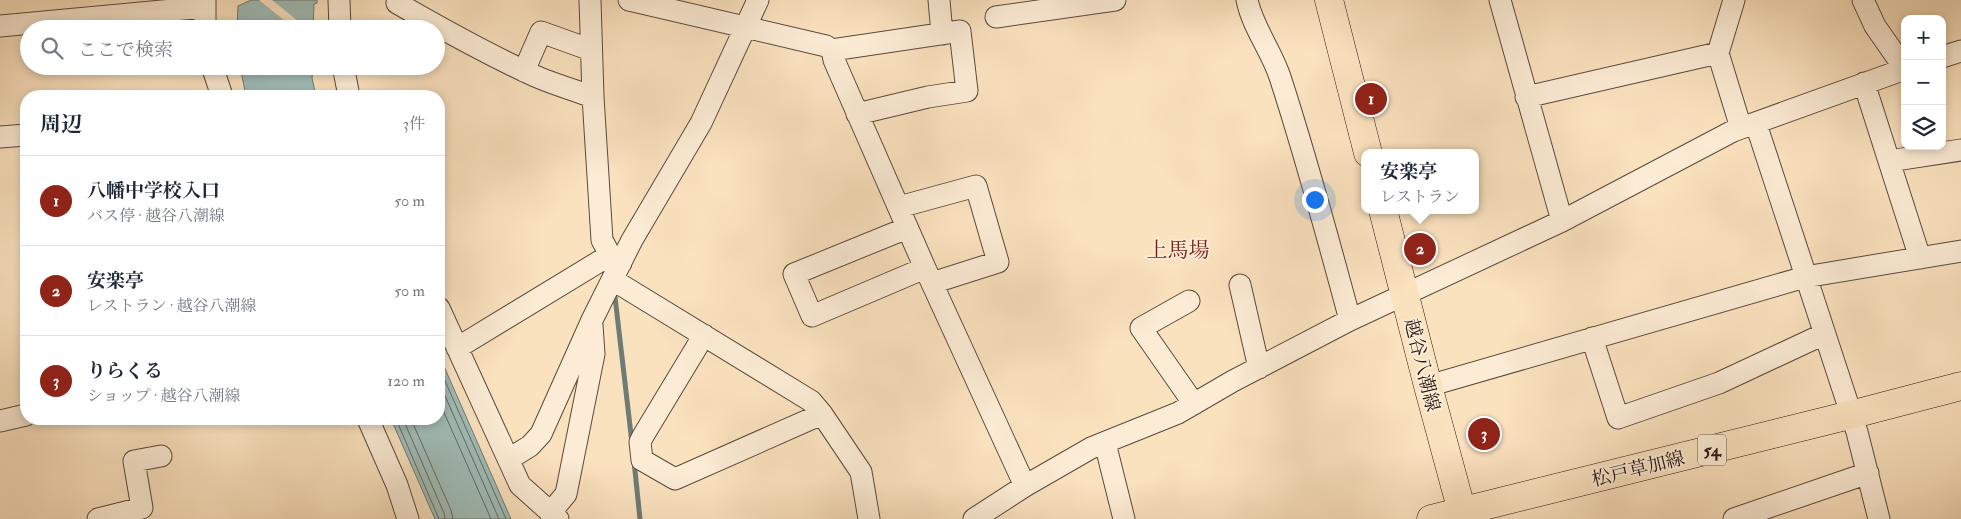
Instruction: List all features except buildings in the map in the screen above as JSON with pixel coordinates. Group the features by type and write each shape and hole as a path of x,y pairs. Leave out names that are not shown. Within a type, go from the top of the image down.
{"main road":[{"path":"1329,0 1367,149"},
{"name":"越谷八潮線","path":"1385,214 1428,386 1463,515"},
{"name":"松戸草加線","path":"1514,519 1853,424 1961,386"},
{"name":"松戸草加線","path":"1432,519 1463,515 1853,424 1961,405"}],"street":[{"path":"339,0 340,20"},
{"path":"590,0 593,97 602,240 615,266 704,335 811,401 822,414 861,472 869,519"},
{"path":"629,0 826,46 832,50 960,31 967,91 928,97 857,114"},
{"path":"509,459 530,446 541,434 615,266 701,123 744,26 758,0"},
{"path":"939,0 942,34"},
{"path":"996,17 1115,0"},
{"path":"1247,0 1250,16 1277,70 1286,96 1320,207 1350,320"},
{"path":"1500,0 1562,221"},
{"path":"1734,0 1718,53 1748,126 1805,277 1853,424 1879,519"},
{"path":"1863,0 1875,26 1901,63"},
{"path":"397,3 426,20"},
{"path":"56,20 205,4 205,20"},
{"path":"0,26 20,24"},
{"path":"445,31 524,71 593,97"},
{"path":"524,71 541,32 591,50"},
{"path":"832,50 834,60 928,276 1025,486"},
{"path":"1946,56 1961,51"},
{"path":"1526,98 1718,53"},
{"path":"974,519 1025,486 1091,448 1178,413 1258,368 1350,320 1562,221 1748,126 1901,70"},
{"path":"215,75 220,90"},
{"path":"345,75 348,90"},
{"path":"1864,84 1920,258"},
{"path":"0,137 20,135"},
{"path":"1889,161 1961,150"},
{"path":"899,207 976,186 998,262 928,276 812,316 794,274 907,228"},
{"path":"1428,386 1805,277 1961,252"},
{"path":"458,348 615,266"},
{"path":"1240,286 1258,368"},
{"path":"1189,301 1141,328 1194,404"},
{"path":"445,321 520,485 554,516 566,494 594,354 592,320"},
{"path":"1592,338 1618,418 1719,383 1824,334"},
{"path":"704,335 642,436 640,442 642,460 675,479 822,414"},
{"path":"0,421 20,416"},
{"path":"371,425 397,485 408,519"},
{"path":"1105,443 1124,519"},
{"path":"98,519 142,508 134,461 161,456"},
{"path":"1734,519 1868,474"}],"water":[{"path":"251,0 317,0 317,3 314,4 313,20 237,20 238,6"},
{"path":"242,75 312,75 315,90 245,90"},
{"path":"445,369 511,519 435,519 394,425 445,425"}],"pier":[{"path":"259,0 272,0 297,20 284,20"}],"waterway":[{"path":"615,297 632,443"},
{"path":"634,461 640,519"}],"place":[{"name":"八幡中学校入口","path":"1371,99"},
{"name":"安楽亭","path":"1420,249"},
{"name":"りらくる","path":"1484,434"}],"district":[{"name":"上馬場","path":"1178,250"}]}
